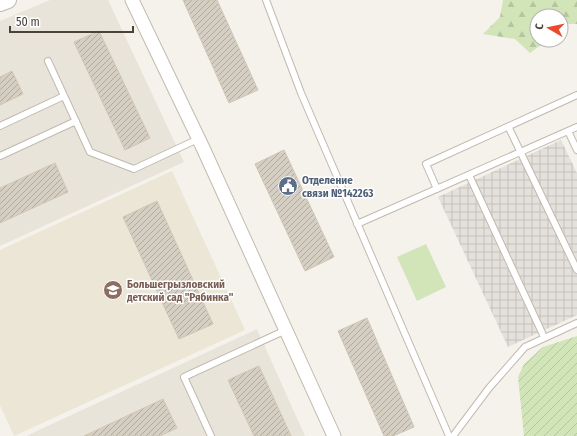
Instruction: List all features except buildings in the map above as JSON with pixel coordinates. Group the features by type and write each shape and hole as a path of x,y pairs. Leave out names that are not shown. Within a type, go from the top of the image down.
{"street":[{"path":"0,3 8,0"},
{"path":"132,0 198,139 334,436"}],"lane":[{"path":"266,0 301,93 449,436"},
{"path":"48,61 90,152 134,168 198,139"},
{"path":"437,189 426,164 509,128 577,95"},
{"path":"0,126 64,96"},
{"path":"0,156 76,121"},
{"path":"357,224 577,127"},
{"path":"509,128 577,270"},
{"path":"568,131 577,150"},
{"path":"469,175 544,337"},
{"path":"453,436 489,388 525,347 577,323"},
{"path":"210,436 184,377 286,330"}],"shaded area":[{"path":"50,0 108,0 184,162 0,246 0,21"},
{"path":"561,140 577,173 577,315 508,347 438,197"},
{"name":"Большегрызловский детский сад \"Рябинка\"","path":"172,171 245,330 14,436 0,405 0,250"},
{"path":"257,329 305,436 26,436"}],"green space":[{"path":"503,0 577,0 577,24 569,24 569,8 529,8 529,48 537,48 530,53 515,39 483,34 500,17"},
{"path":"426,244 446,287 417,301 397,257"},
{"path":"577,336 577,436 524,436 518,377 524,364 543,347"}],"place":[{"name":"Отделение связи №142263","path":"288,186"},
{"name":"Большегрызловский детский сад \"Рябинка\"","path":"113,290"}]}
